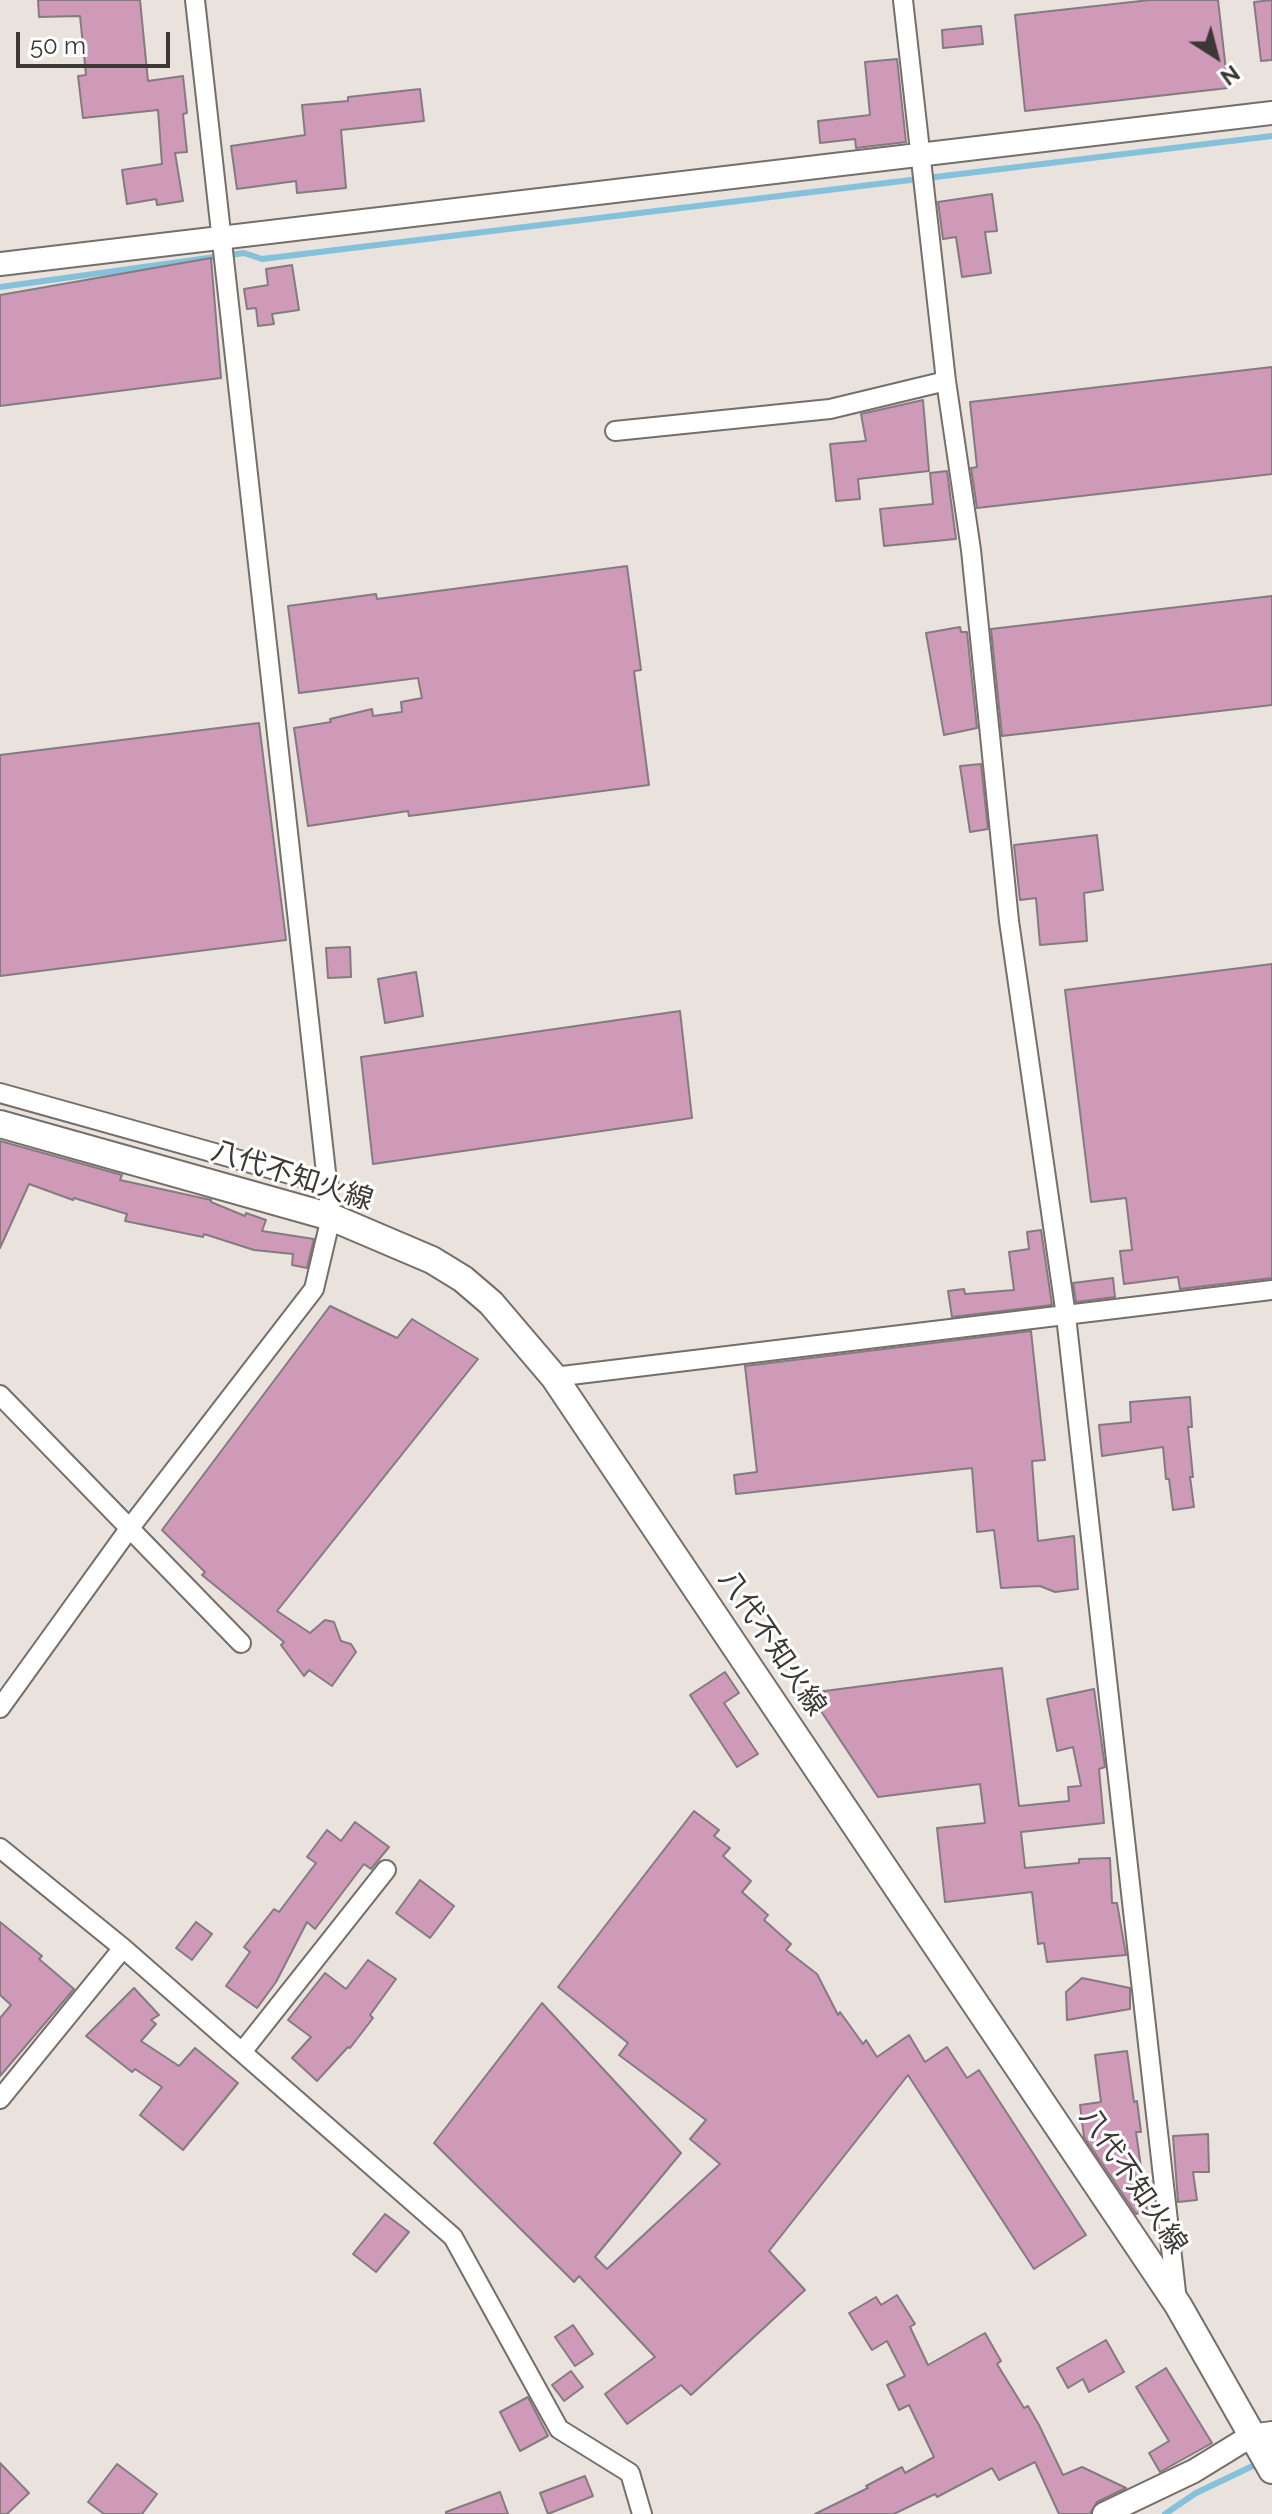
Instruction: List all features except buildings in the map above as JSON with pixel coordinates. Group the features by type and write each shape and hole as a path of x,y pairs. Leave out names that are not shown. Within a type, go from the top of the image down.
{"main road":[{"name":"八代不知火線","path":"0,1124 331,1217 432,1260 463,1279 491,1303 554,1377 1178,2305 1264,2449"}],"street":[{"path":"0,1708 129,1529 314,1289 331,1217 195,0"},
{"path":"903,0 946,381 971,550 1009,921 1066,1316 1178,2305"},
{"path":"0,264 922,162 1272,113"},
{"path":"615,431 830,409 946,381"},
{"path":"0,1093 329,1185"},
{"path":"554,1377 1272,1290"},
{"path":"0,1395 241,1643"},
{"path":"0,1848 123,1948 453,2237 559,2429 630,2473 642,2514"},
{"path":"242,2052 386,1870"},
{"path":"0,2099 123,1948"},
{"path":"1104,2514 1194,2471 1264,2449"}],"waterway":[{"path":"0,287 244,253 262,259 1272,136"},
{"path":"1165,2514 1196,2493 1261,2462"}]}
